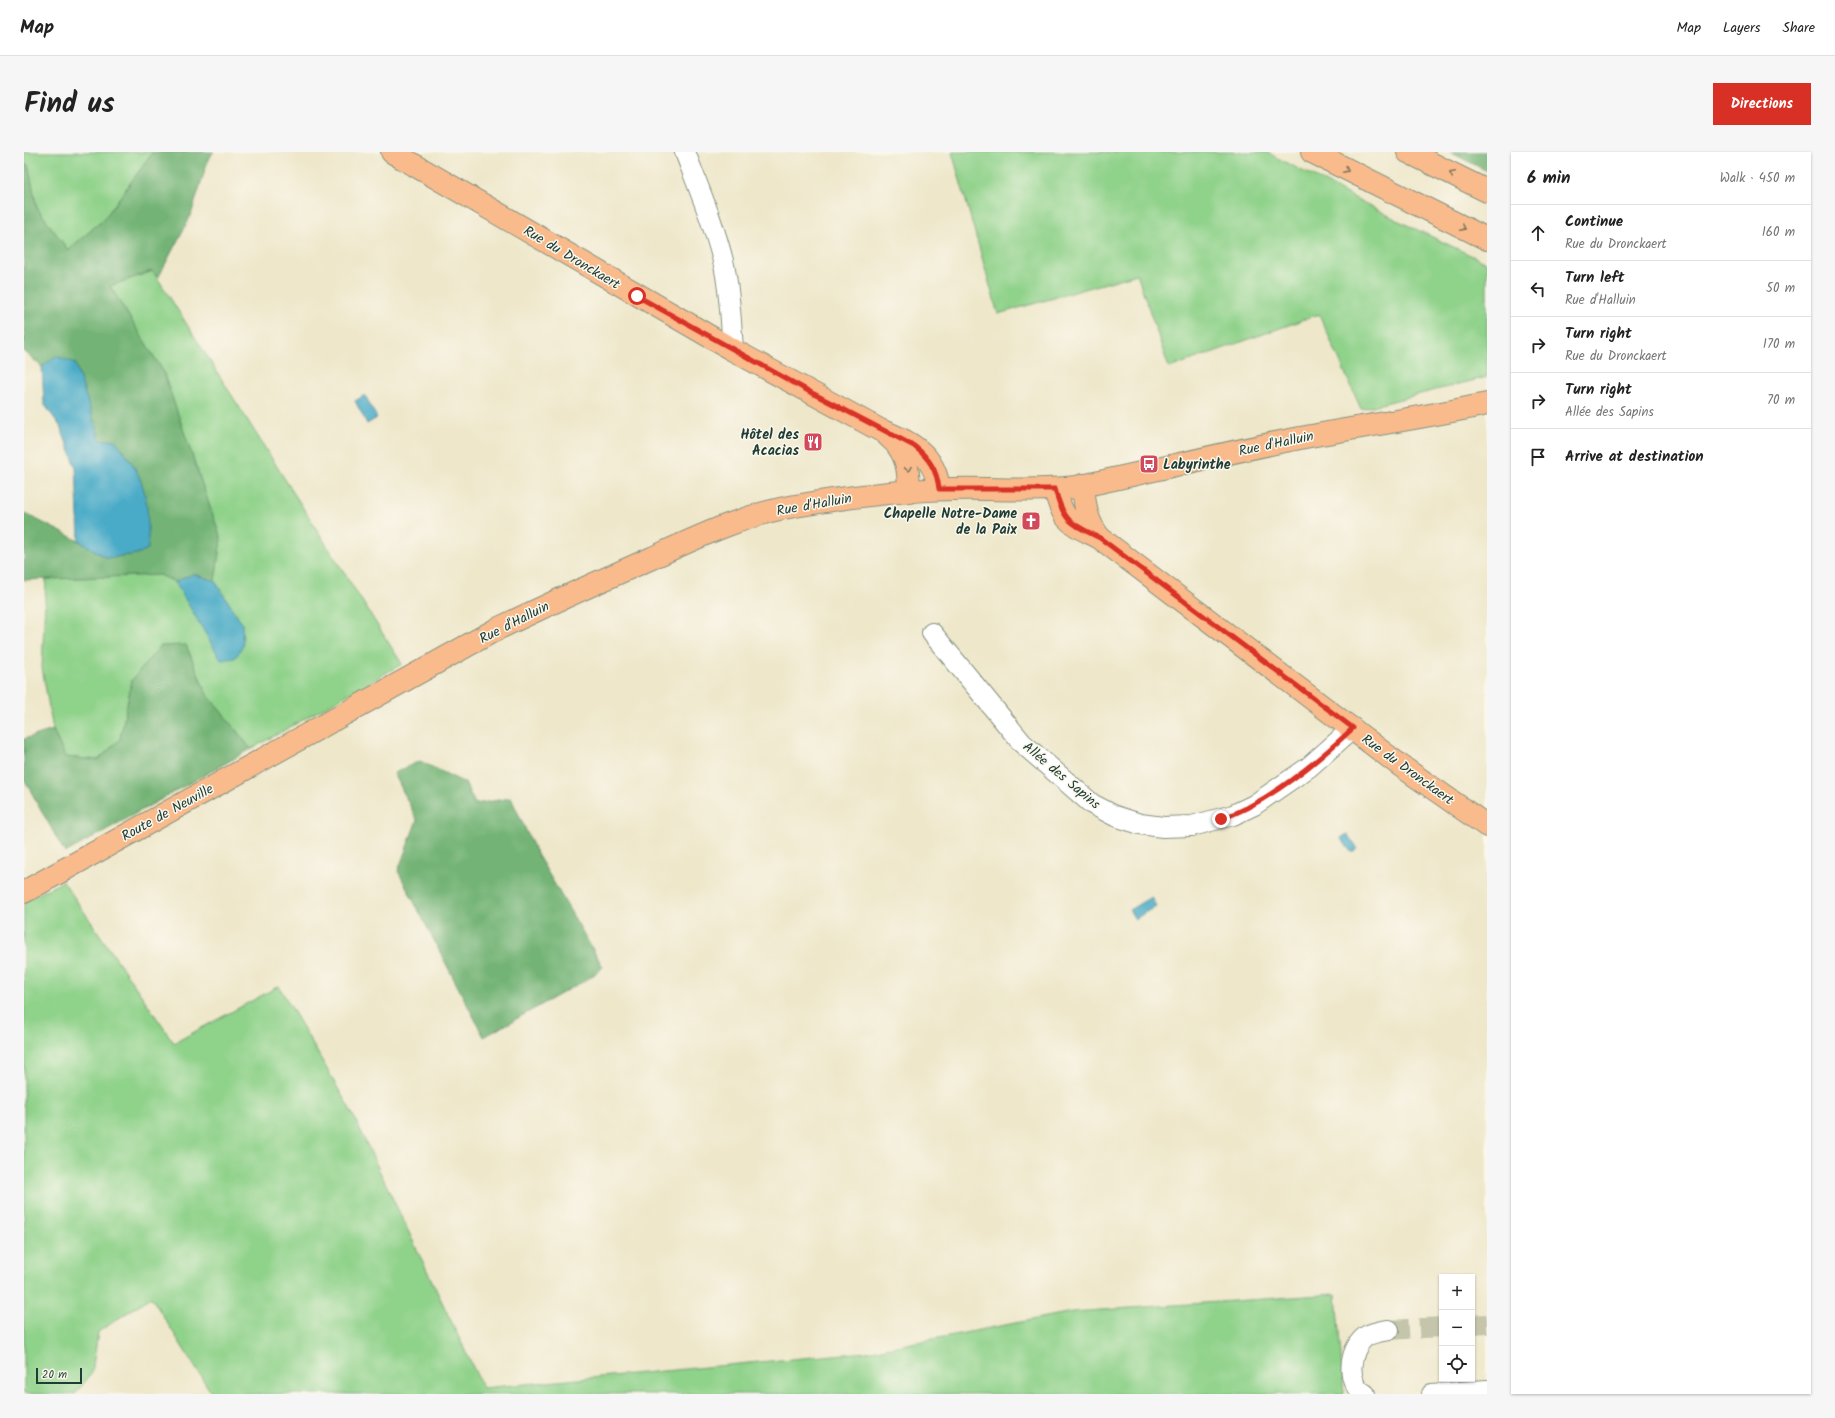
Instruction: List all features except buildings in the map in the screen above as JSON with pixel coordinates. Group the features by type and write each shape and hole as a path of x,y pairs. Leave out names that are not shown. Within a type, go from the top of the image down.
{"main road":[{"name":"Rue du Dronckaert","path":"392,152 733,350 880,430 894,435 924,453 933,466 939,489"},
{"path":"1312,152 1487,239"},
{"path":"1408,152 1487,191"},
{"name":"Rue d'Halluin","path":"1363,426 1487,391"},
{"name":"Rue d'Halluin","path":"310,733 497,629 564,596 697,538 746,519 794,506 909,492 939,489 1055,489 1083,485 1288,440 1363,426 1409,420 1487,404"},
{"name":"Rue du Dronckaert","path":"880,430 899,446 905,456 909,474 909,492"},
{"name":"Rue du Dronckaert","path":"1083,485 1087,516 1092,528 1100,538"},
{"name":"Rue du Dronckaert","path":"1055,489 1059,505 1067,519 1079,528 1100,538 1353,728 1401,766 1487,826"},
{"name":"Route de Neuville","path":"24,892 310,733"}],"street":[{"path":"685,152 719,247 724,267 729,296 733,350"},
{"name":"Allée des Sapins","path":"932,633 1022,743 1092,804 1115,816 1140,824 1163,827 1192,826 1233,815 1254,805 1309,767 1353,728"},
{"path":"1365,1394 1360,1391 1354,1378 1352,1360 1356,1346 1367,1336 1390,1330"},
{"path":"1432,1394 1487,1390"}],"green space":[{"path":"24,152 153,152 104,219 68,250 37,208 28,165 24,165"},
{"path":"153,152 214,152 209,157 191,215 158,278 152,271 110,286 163,371 221,539 215,581 193,574 175,582 160,575 24,580 24,513 79,541 107,558 137,554 147,549 100,440 75,363 56,356 42,367 24,351 24,165 28,165 37,208 68,250 104,219"},
{"path":"952,152 1266,152 1403,223 1487,263 1487,377 1361,409 1319,314 1169,368 1137,274 998,314"},
{"path":"1450,152 1487,152 1487,171"},
{"path":"153,271 402,664 251,749 206,693 186,645 132,680 120,739 98,760 65,757 53,730 42,668 46,579 160,575 175,582 221,659 242,624 215,581 221,539 163,371 110,286"},
{"path":"186,645 206,693 251,749 65,853 24,779 24,739 53,730 65,757 98,760 120,739 132,680 160,646"},
{"path":"420,761 465,783 475,804 511,798 537,854 603,967 591,977 484,1037 398,871 417,820 394,773"},
{"path":"63,881 174,1043 279,986 351,1111 483,1388 866,1352 1072,1312 1336,1294 1344,1394 212,1394 151,1297 98,1332 92,1373 75,1394 24,1394 24,902"}],"water":[{"path":"56,356 75,363 100,440 115,440 130,460 140,478 147,508 148,549 137,554 107,558 79,541 76,467 60,426 44,404 42,367"},
{"path":"365,395 377,418 367,424 355,401"},
{"path":"193,574 215,581 242,624 243,646 235,658 221,660 175,582"},
{"path":"1347,834 1357,848 1354,852 1351,852 1341,838"},
{"path":"1151,897 1156,906 1135,919 1129,910"}],"tunnel":[{"path":"1475,1325 1487,1324"},
{"path":"1389,1330 1439,1327"}],"place":[{"name":"Hôtel des Acacias","path":"813,442"},
{"name":"Labyrinthe","path":"1149,464"},
{"name":"Chapelle Notre-Dame de la Paix","path":"1031,521"}],"route":[{"path":"637,296 880,430 894,435 914,446 924,453 933,466 939,489 1055,489 1059,505 1066,518 1071,523 1100,538 1353,728 1309,767 1254,805 1221,819"}]}
